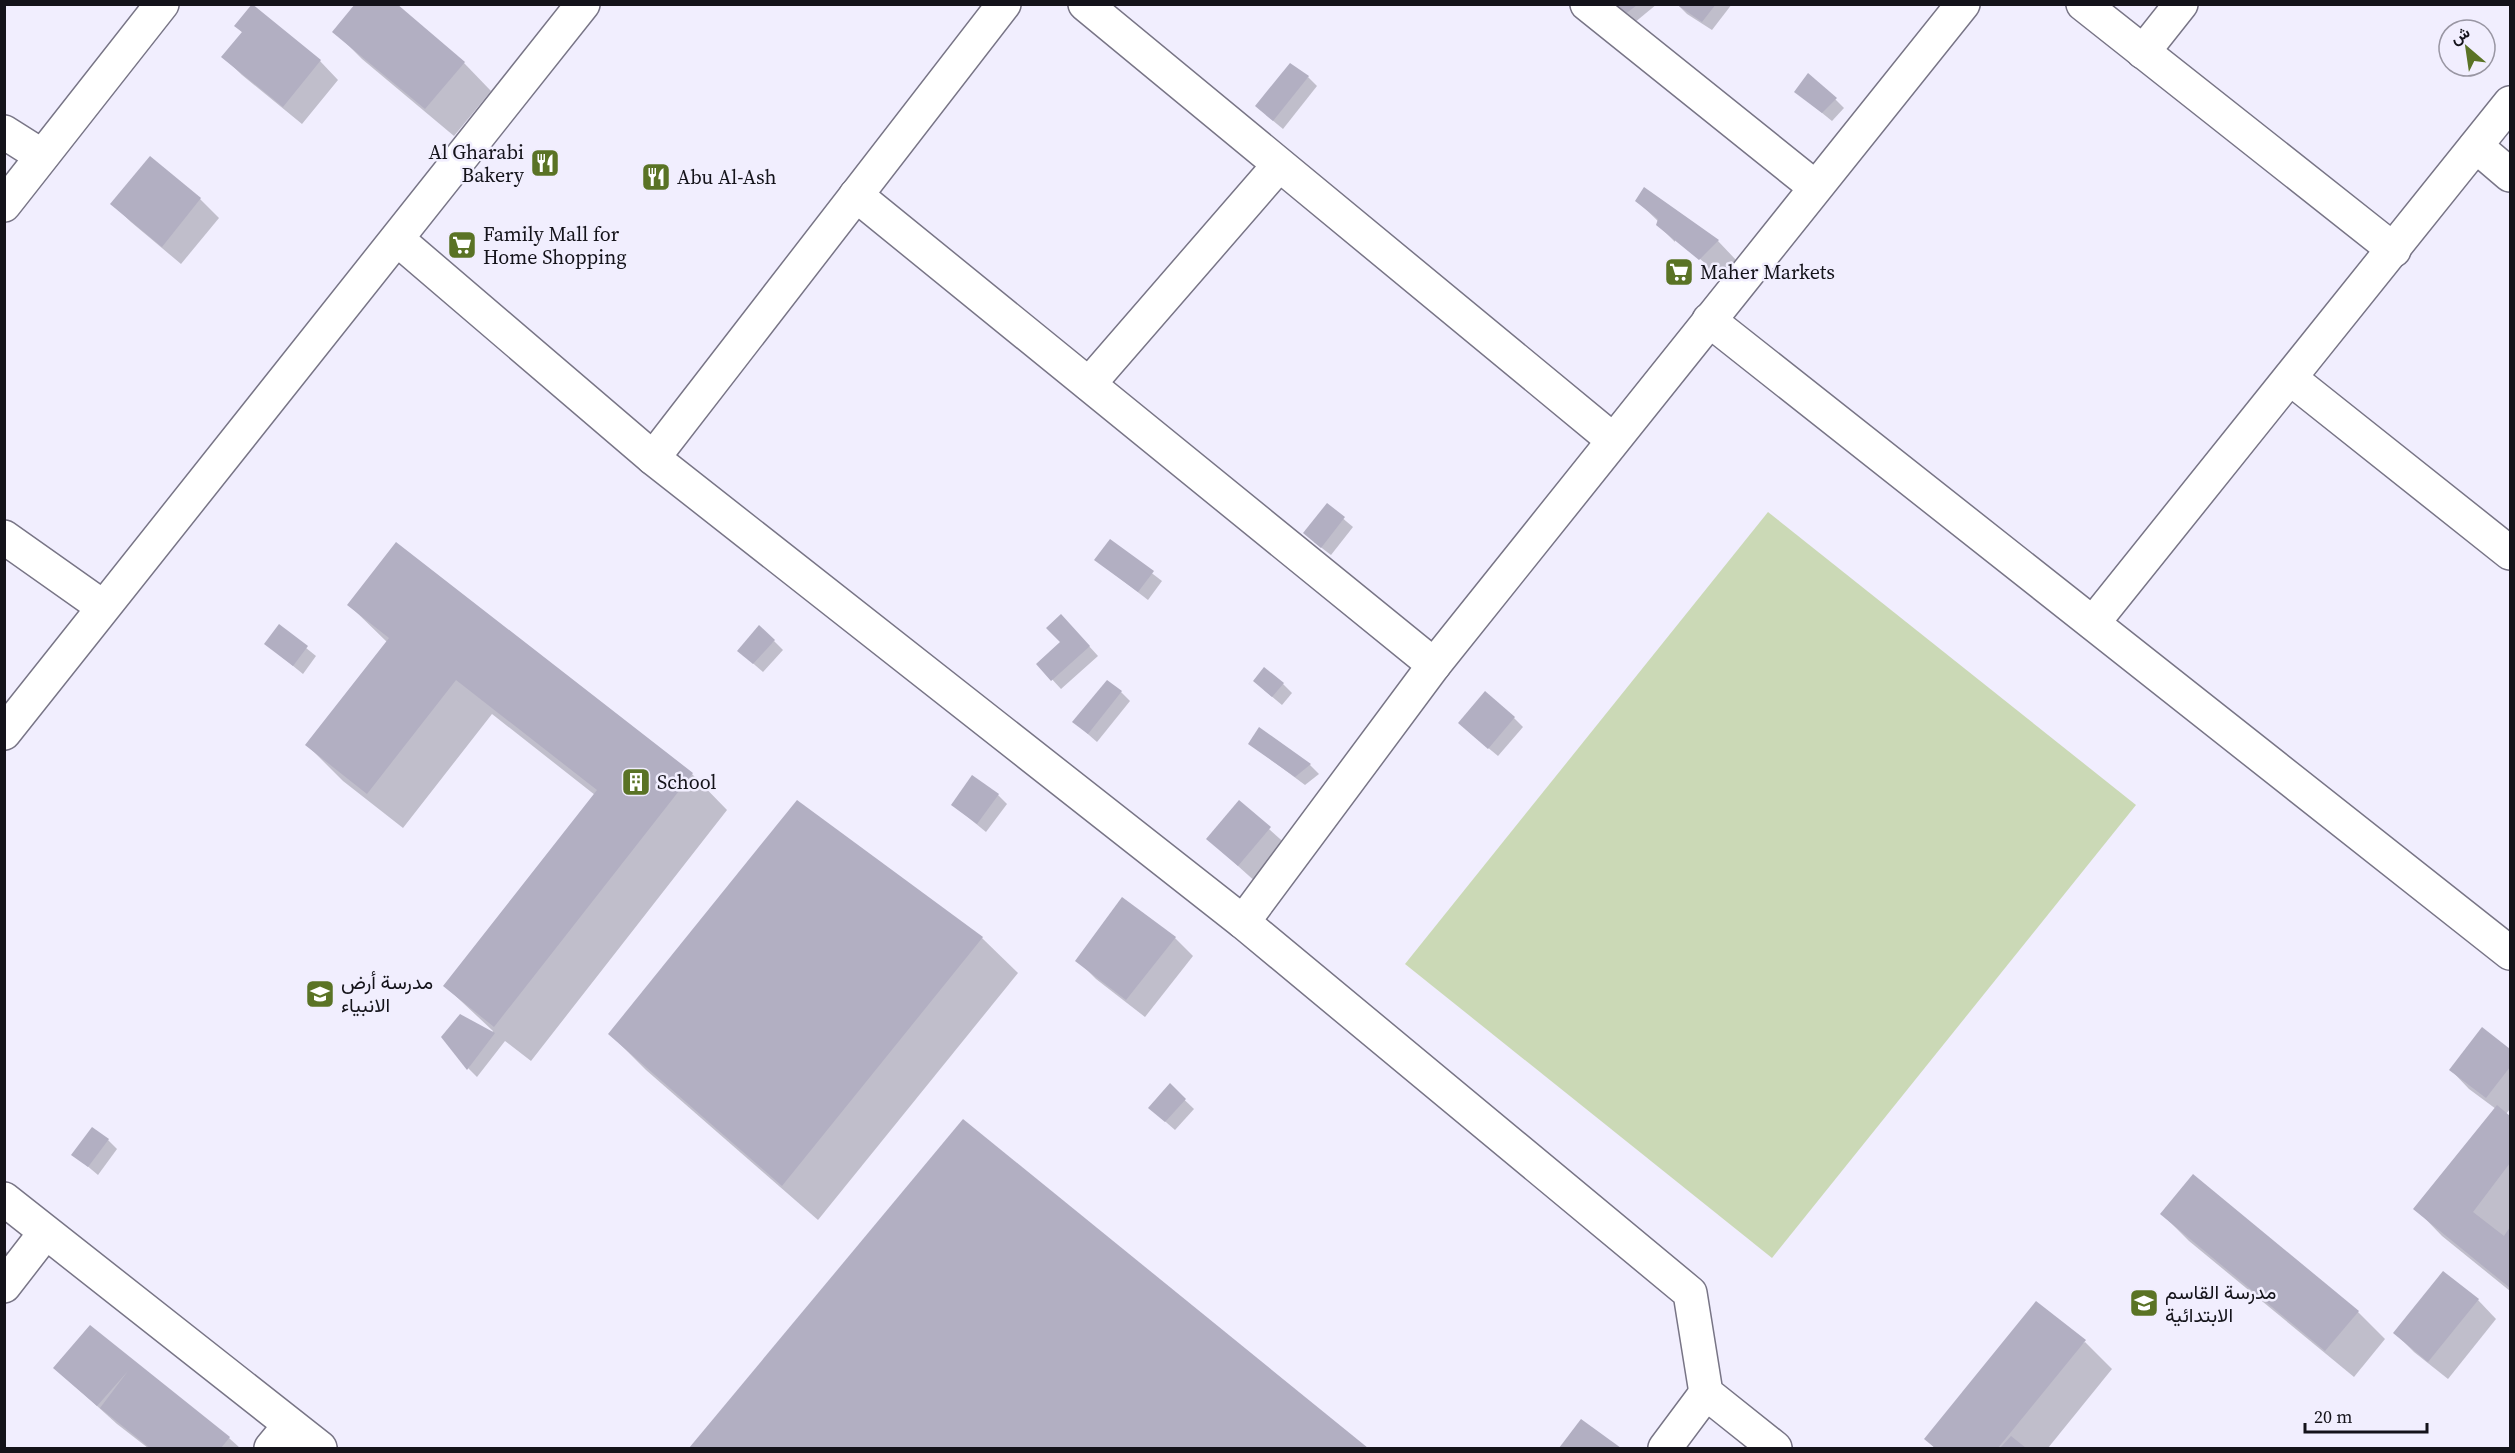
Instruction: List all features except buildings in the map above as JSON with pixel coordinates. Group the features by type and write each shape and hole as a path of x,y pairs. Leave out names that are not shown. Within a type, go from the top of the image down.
{"street":[{"path":"4,205 162,4"},
{"path":"4,733 583,4"},
{"path":"653,458 1004,4"},
{"path":"1085,4 1613,440"},
{"path":"1587,4 1815,187"},
{"path":"1243,922 1434,665 1963,4"},
{"path":"2083,4 2394,250"},
{"path":"2143,52 2181,4"},
{"path":"2093,623 2511,104"},
{"path":"4,132 42,156"},
{"path":"2476,146 2511,174"},
{"path":"1089,384 1279,165"},
{"path":"856,195 1434,665"},
{"path":"397,239 653,458 1243,922 1690,1293 1706,1393 1775,1449"},
{"path":"1709,320 2511,953"},
{"path":"2290,378 2511,553"},
{"path":"4,537 103,607"},
{"path":"4,1199 281,1437 320,1449"},
{"path":"4,1286 45,1233"},
{"path":"1665,1449 1706,1393"}],"green space":[{"path":"1768,512 2136,805 1772,1258 1405,964"}],"place":[{"name":"Al Gharabi Bakery","path":"545,163"},
{"name":"Abu Al-Ash","path":"656,177"},
{"name":"Family Mall for Home Shopping","path":"462,245"},
{"name":"Maher Markets","path":"1679,272"},
{"name":"School","path":"636,782"},
{"name":"مدرسة أرض الانبياء","path":"320,994"},
{"name":"مدرسة القاسم الابتدائية","path":"2144,1303"}]}
